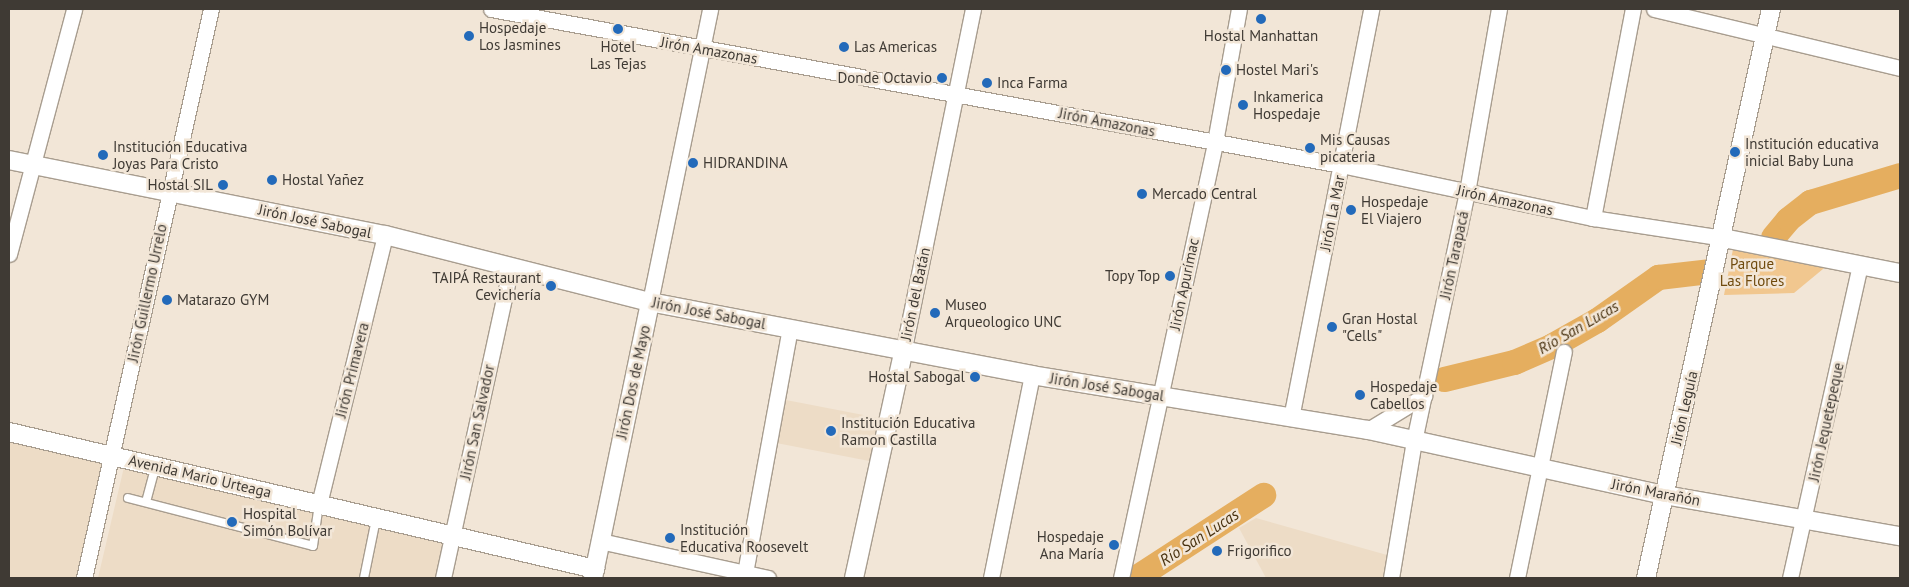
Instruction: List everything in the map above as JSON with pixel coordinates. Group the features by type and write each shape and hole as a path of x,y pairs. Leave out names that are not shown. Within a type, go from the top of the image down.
{"street":[{"path":"9,254 74,9"},
{"name":"Jirón Guillermo Urrelo","path":"84,578 211,9"},
{"name":"Jirón Amazonas","path":"491,9 1341,165 1593,218 1723,238"},
{"name":"Jirón Dos de Mayo","path":"594,574 710,9"},
{"name":"Jirón del Batán","path":"854,578 904,348 973,9"},
{"name":"Jirón Apurímac","path":"1120,578 1215,142 1239,9"},
{"name":"Jirón La Mar","path":"1291,418 1371,9"},
{"name":"Jirón Tarapacá","path":"1391,578 1414,441 1467,192 1498,9"},
{"path":"1593,218 1633,9"},
{"path":"1654,9 1900,68"},
{"name":"Jirón Leguía","path":"1646,578 1723,238 1771,9"},
{"name":"Jirón José Sabogal","path":"9,160 385,235 650,302 790,329 904,348 1032,375 1161,394 1368,430 1414,441"},
{"name":"Jirón Primavera","path":"319,504 385,235"},
{"path":"1723,238 1900,273"},
{"name":"Jirón Jequetepeque","path":"1790,578 1805,518 1860,265"},
{"name":"Jirón San Salvador","path":"443,578 511,266"},
{"path":"744,573 790,329"},
{"path":"1517,578 1538,468 1564,352"},
{"path":"991,578 1032,375"},
{"path":"1368,430 1424,396"},
{"name":"Avenida Mario Urteaga","path":"9,432 156,464 452,536 594,574"},
{"name":"Jirón Marañón","path":"1414,441 1664,495 1900,536"},
{"path":"600,541 768,578"}],"lane":[{"path":"146,502 156,464"},
{"path":"128,498 313,546 319,504"},
{"path":"364,578 376,519"}],"shaded area":[{"name":"Institución Educativa Ramon Castilla","path":"786,400 884,419 876,462 778,443"},
{"path":"9,442 104,464 78,578 9,578"},
{"name":"Hospital Simón Bolívar","path":"124,467 444,544 437,578 98,578"},
{"path":"1256,518 1387,555 1383,578 1266,578 1239,528"}],"green space":[{"name":"Parque Las Flores","path":"1734,244 1829,264 1794,293 1724,295"}],"waterway":[{"name":"Río San Lucas","path":"1773,237 1788,219 1810,202 1900,175"},
{"name":"Río San Lucas","path":"1444,379 1514,362 1551,346 1597,320 1658,277 1709,271"},
{"name":"Río San Lucas","path":"1135,578 1263,495"}],"place":[{"name":"Hostal Manhattan","path":"1261,19"},
{"name":"Hotel Las Tejas","path":"618,29"},
{"name":"Hospedaje Los Jasmines","path":"469,36"},
{"name":"Las Americas","path":"844,47"},
{"name":"Hostel Mari's","path":"1226,70"},
{"name":"Donde Octavio","path":"942,78"},
{"name":"Inca Farma","path":"987,83"},
{"name":"Inkamerica Hospedaje","path":"1243,105"},
{"name":"Mis Causas picateria","path":"1310,148"},
{"name":"Institución educativa inicial Baby Luna","path":"1735,152"},
{"name":"Institución Educativa Joyas Para Cristo","path":"103,155"},
{"name":"HIDRANDINA","path":"693,163"},
{"name":"Hostal Yañez","path":"272,180"},
{"name":"Hostal SIL","path":"223,185"},
{"name":"Mercado Central","path":"1142,194"},
{"name":"Hospedaje El Viajero","path":"1351,210"},
{"name":"Topy Top","path":"1170,276"},
{"name":"TAIPÁ Restaurant Cevichería","path":"551,286"},
{"name":"Matarazo GYM","path":"167,300"},
{"name":"Museo Arqueologico UNC","path":"935,313"},
{"name":"Gran Hostal \"Cells\"","path":"1332,327"},
{"name":"Hostal Sabogal","path":"975,377"},
{"name":"Hospedaje Cabellos","path":"1360,395"},
{"name":"Institución Educativa Ramon Castilla","path":"831,431"},
{"name":"Hospital Simón Bolívar","path":"232,522"},
{"name":"Institución Educativa Roosevelt","path":"670,538"},
{"name":"Hospedaje Ana María","path":"1114,545"},
{"name":"Frigorifico","path":"1217,551"}]}
